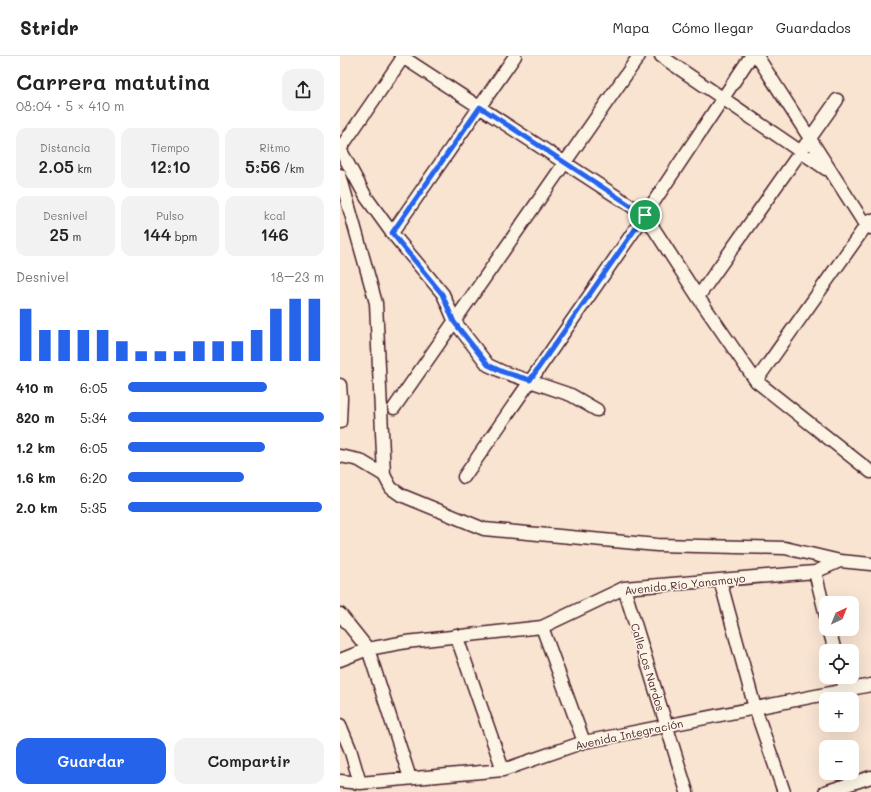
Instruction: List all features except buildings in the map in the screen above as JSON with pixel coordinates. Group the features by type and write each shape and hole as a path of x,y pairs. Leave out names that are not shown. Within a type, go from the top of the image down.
{"street":[{"path":"597,410 571,395 503,372 488,365 454,322 442,294 392,233 366,196 340,149 403,56 645,215 698,297 756,381 871,472"},
{"path":"392,233 515,56"},
{"path":"394,408 639,56"},
{"path":"661,56 831,172"},
{"path":"464,477 645,215 751,56"},
{"path":"756,381 869,224 831,172 757,56"},
{"path":"698,297 837,100"},
{"path":"340,175 376,303 384,475 391,488 401,495 484,529 657,545 785,548 840,561"},
{"path":"340,385 340,422"},
{"path":"340,456 359,460 384,475"},
{"name":"Avenida Río Yanamayo","path":"340,660 368,649 406,642 456,635 542,627 624,588 815,572 840,561 871,564"},
{"path":"815,572 821,596"},
{"path":"720,580 755,708 784,792"},
{"name":"Calle Los Nardos","path":"624,588 687,792"},
{"path":"340,614 368,649 410,778"},
{"path":"542,627 584,742"},
{"path":"456,635 503,770"},
{"path":"844,684 845,690"},
{"name":"Avenida Integración","path":"340,781 360,783 503,770 584,742 871,685"},
{"path":"340,725 350,750 360,783"},
{"path":"825,792 871,777"}],"route":[{"path":"480,107 645,215 530,380 503,372 488,365 454,322 442,294 392,233 480,107"}]}
